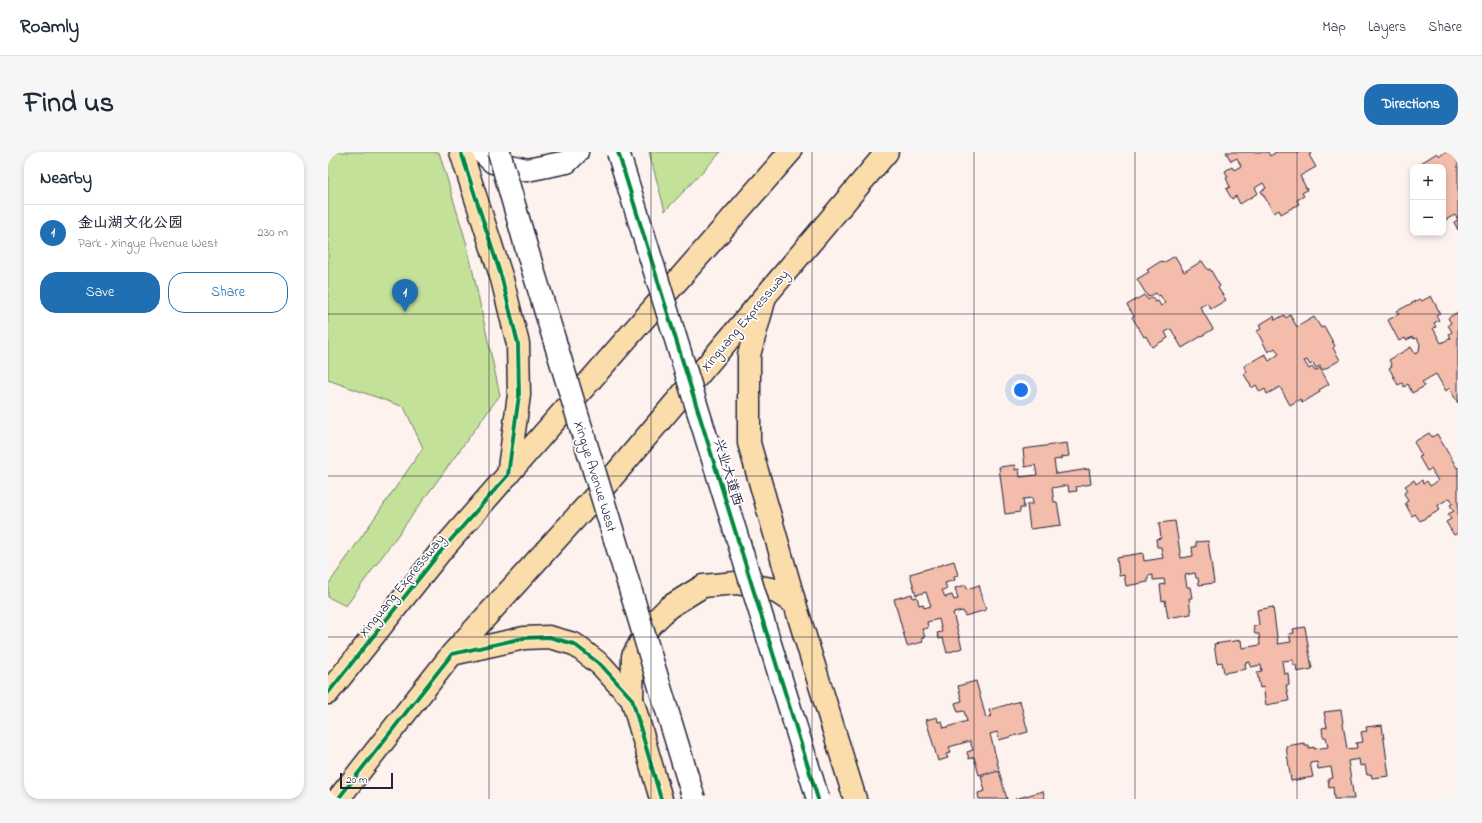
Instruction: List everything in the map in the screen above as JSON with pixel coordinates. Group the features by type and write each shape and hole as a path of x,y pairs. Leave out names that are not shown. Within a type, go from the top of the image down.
{"main road":[{"path":"461,152 502,279 518,344 519,395 508,475"},
{"name":"Xinguang Expressway","path":"328,693 441,551 790,152"},
{"name":"Xinguang Expressway","path":"338,799 452,654 610,480 887,152"},
{"path":"766,294 749,355 748,443 795,604 855,799"},
{"path":"661,799 632,699 633,656 649,627 669,607 703,586 736,583 772,589 795,604"},
{"path":"452,654 524,638 549,637 574,644 601,665 632,699"}],"street":[{"path":"482,152 493,162 527,170 567,162 578,152"},
{"name":"Xingye Avenue West","path":"499,152 527,250 694,799"},
{"name":"兴业大道西","path":"618,152 818,799"}],"green space":[{"path":"328,152 439,152 467,245 500,395 346,606 328,597 328,585 423,448 404,407 328,380"},
{"path":"649,152 721,152 665,211"}],"building":[{"path":"1226,152 1268,152 1270,156 1275,152 1310,152 1311,154 1309,155 1316,167 1300,176 1307,190 1302,193 1304,196 1297,200 1299,204 1281,214 1279,210 1274,213 1261,191 1266,188 1263,183 1255,188 1258,193 1240,204 1236,196 1232,199 1226,189 1230,187 1225,171 1232,167 1234,170 1241,166 1237,158 1231,161"},
{"path":"1445,152 1456,152 1458,156 1458,220 1455,215 1446,220 1446,164 1421,163 1437,153 1440,156"},
{"path":"1458,220 1458,230 1454,222"},
{"path":"1175,256 1184,272 1202,261 1208,270 1210,269 1220,286 1218,288 1226,300 1211,309 1207,303 1200,307 1213,329 1182,348 1171,329 1165,332 1168,338 1152,347 1132,317 1134,316 1127,305 1144,295 1148,300 1152,297 1155,302 1158,301 1161,306 1165,303 1160,295 1158,296 1156,293 1148,297 1137,279 1149,272 1147,270 1161,261 1163,263"},
{"path":"1431,296 1440,313 1436,315 1439,320 1434,323 1436,327 1433,328 1441,343 1451,338 1449,334 1452,332 1448,325 1451,323 1448,318 1458,312 1458,403 1449,388 1446,391 1436,374 1422,382 1425,386 1412,393 1408,384 1404,387 1402,383 1398,385 1389,368 1392,366 1389,360 1411,347 1415,354 1419,351 1420,344 1417,338 1414,339 1413,337 1406,340 1405,338 1399,341 1388,320 1399,314 1397,311 1420,299 1422,301"},
{"path":"1284,315 1286,318 1290,315 1297,327 1314,317 1321,328 1324,326 1335,346 1333,348 1340,360 1323,370 1320,366 1316,368 1313,363 1310,365 1307,360 1304,361 1309,369 1312,367 1315,371 1320,368 1329,384 1319,390 1320,392 1302,403 1300,399 1290,405 1280,387 1267,394 1265,389 1260,392 1256,385 1252,388 1244,374 1247,372 1244,366 1265,354 1269,361 1279,354 1275,348 1268,352 1257,331 1261,329 1259,325 1274,316 1275,320"},
{"path":"1429,433 1432,437 1437,434 1457,468 1458,467 1458,533 1454,535 1446,522 1451,519 1448,514 1454,511 1450,505 1453,503 1450,498 1438,505 1440,510 1420,521 1415,514 1412,516 1405,503 1408,501 1404,493 1408,490 1405,486 1414,480 1416,484 1422,480 1423,484 1427,481 1430,486 1438,481 1431,469 1427,471 1419,457 1422,456 1414,442"},
{"path":"1067,443 1069,456 1054,460 1056,474 1089,469 1091,484 1076,487 1077,491 1069,492 1068,485 1052,488 1054,502 1057,502 1061,525 1030,529 1027,504 1033,504 1032,498 1023,499 1024,508 1020,508 1020,512 1005,514 999,467 1015,465 1015,470 1019,469 1020,477 1037,475 1035,465 1025,467 1023,449"},
{"path":"1175,521 1181,558 1193,556 1192,547 1196,547 1196,542 1208,541 1214,583 1199,585 1198,578 1196,578 1195,573 1185,575 1187,587 1190,587 1192,598 1189,598 1191,614 1168,618 1165,600 1162,601 1160,585 1165,584 1164,579 1153,580 1153,575 1148,576 1148,582 1126,586 1124,575 1119,576 1117,557 1143,553 1144,561 1163,558 1161,547 1157,547 1156,539 1161,538 1159,523"},
{"path":"954,561 958,575 954,577 955,580 945,583 947,589 942,590 945,597 952,595 954,600 958,599 955,588 966,585 967,589 979,585 986,610 965,616 963,611 953,613 962,648 947,653 943,638 939,639 937,633 942,632 939,619 927,622 928,628 922,629 925,637 922,638 923,642 907,646 894,599 912,594 913,598 917,597 919,605 923,604 924,608 931,606 926,592 916,595 910,574"},
{"path":"1273,607 1278,644 1291,642 1289,634 1294,633 1293,629 1305,627 1312,669 1297,672 1296,665 1293,665 1293,660 1282,661 1284,674 1288,673 1289,685 1286,685 1289,701 1266,705 1263,687 1260,688 1257,672 1262,671 1261,665 1251,667 1250,662 1245,663 1246,669 1224,673 1222,662 1217,663 1214,644 1241,640 1242,648 1260,645 1259,634 1255,634 1253,626 1259,625 1257,610"},
{"path":"976,681 986,718 991,716 989,710 1020,701 1028,732 999,740 997,732 990,734 999,769 979,775 974,757 969,759 967,752 973,750 970,741 949,747 951,753 946,754 948,758 938,761 926,720 937,717 938,722 942,721 944,728 967,721 964,711 958,712 955,703 962,701 958,686"},
{"path":"1341,710 1347,749 1357,748 1356,743 1363,742 1361,732 1367,731 1366,727 1382,725 1389,776 1372,778 1371,774 1367,775 1365,765 1360,766 1359,759 1348,761 1354,799 1334,799 1333,787 1329,788 1328,779 1333,778 1331,767 1318,769 1317,762 1310,763 1313,777 1291,781 1286,746 1304,743 1305,745 1309,745 1309,748 1314,747 1314,749 1328,747 1326,737 1323,737 1322,728 1327,727 1324,712"},
{"path":"999,771 1007,799 979,799 978,793 985,791 981,776"},
{"path":"1043,791 1045,799 1015,799"}],"cycle path":[{"path":"328,693 441,551 508,475 519,395 518,344 502,279 461,152"},
{"path":"618,152 818,799"},
{"path":"338,799 452,654 524,638 549,637 574,644 601,665 632,699 661,799"}],"place":[{"name":"金山湖文化公园","path":"405,312"}]}
